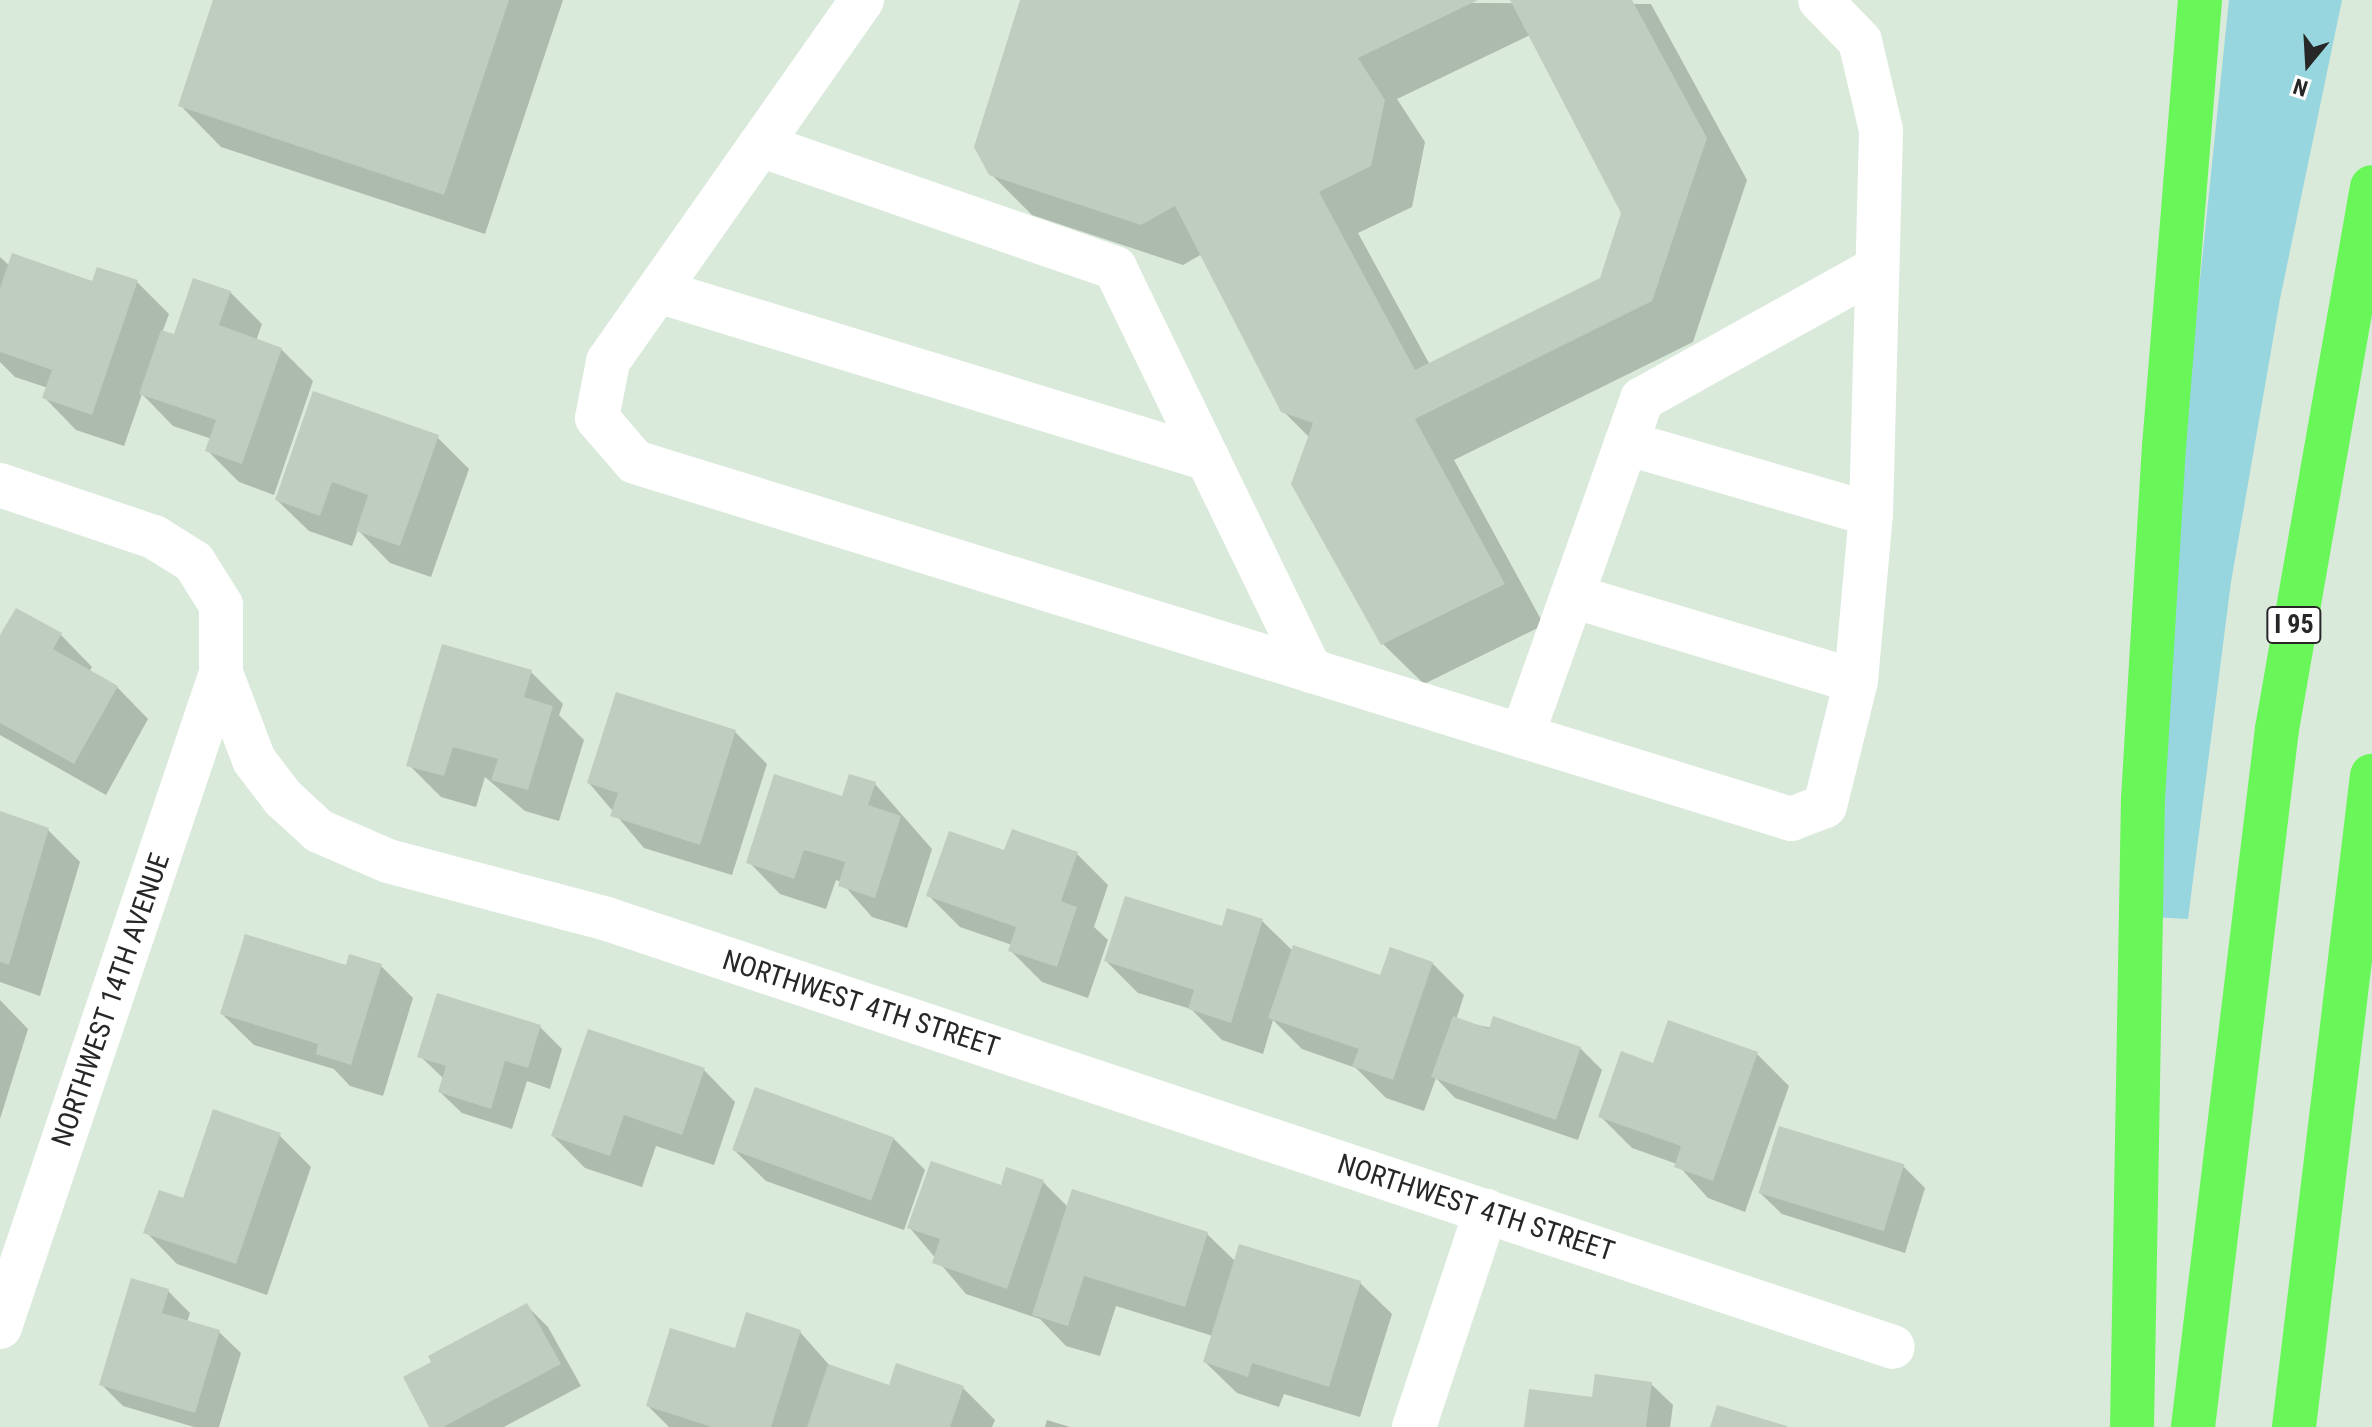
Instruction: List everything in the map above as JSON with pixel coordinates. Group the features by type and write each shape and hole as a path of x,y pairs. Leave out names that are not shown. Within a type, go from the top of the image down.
{"highway":[{"path":"2132,1427 2143,799 2164,447 2200,0"},
{"name":"I 95","path":"2193,1427 2277,729 2372,187"},
{"path":"2294,1427 2372,776"}],"street":[{"path":"862,0 608,362 597,418 635,462 1791,819 1825,806 1856,681 1871,514 1881,130 1860,41 1820,0"},
{"path":"760,145 1115,268 1311,671"},
{"path":"1522,736 1642,399 1877,268"},
{"path":"658,291 1208,459"},
{"path":"1626,443 1871,514"},
{"name":"NORTHWEST 4TH STREET","path":"0,485 154,537 194,562 221,605 221,673 254,760 283,798 319,831 388,861 607,919 1893,1347"},
{"path":"1572,596 1856,681"},
{"name":"NORTHWEST 14TH AVENUE","path":"0,1327 14,1237 221,673"},
{"path":"1414,1427 1486,1211"}],"shaded area":[{"path":"2229,0 2342,0 2280,299 2231,582 2188,919 2152,917 2182,453"}],"building":[{"path":"213,0 509,0 444,195 178,106"},
{"path":"1020,0 1478,0 1358,58 1385,100 1371,166 1319,192 1415,370 1600,278 1621,213 1510,0 1632,0 1707,138 1652,301 1415,419 1505,584 1381,645 1291,484 1313,423 1281,412 1175,206 1141,225 989,175 974,147"},
{"path":"12,253 92,281 97,267 138,280 92,415 42,398 52,370 0,352 0,288"},
{"path":"193,278 231,291 219,325 282,348 242,464 205,451 216,420 139,394 161,330 174,334"},
{"path":"313,391 439,435 400,546 356,531 368,495 332,482 320,516 275,500"},
{"path":"16,608 62,633 53,649 118,686 74,764 0,723 0,635"},
{"path":"442,644 532,670 524,697 553,706 528,790 491,780 498,759 453,747 444,776 406,766"},
{"path":"616,692 736,730 700,845 610,816 618,793 587,783"},
{"path":"774,774 842,796 849,774 876,782 868,805 901,816 875,898 838,886 845,862 804,850 794,879 746,863"},
{"path":"0,811 49,828 9,965 0,962"},
{"path":"1012,829 1078,852 1061,901 1077,907 1057,967 1008,951 1016,927 926,896 949,831 1004,850"},
{"path":"1125,896 1222,926 1227,908 1263,919 1231,1023 1188,1009 1194,990 1104,961"},
{"path":"245,934 346,965 349,954 382,964 351,1065 316,1054 318,1044 220,1014"},
{"path":"1293,945 1380,975 1390,947 1433,962 1393,1080 1352,1066 1359,1049 1268,1018"},
{"path":"437,993 541,1025 528,1068 505,1061 491,1109 438,1092 446,1066 417,1057"},
{"path":"1453,1016 1489,1029 1493,1016 1581,1047 1556,1120 1431,1077"},
{"path":"1668,1020 1758,1052 1713,1181 1674,1167 1681,1146 1598,1117 1621,1051 1653,1063"},
{"path":"588,1029 705,1068 682,1135 624,1115 610,1156 551,1136"},
{"path":"755,1087 894,1138 871,1201 732,1150"},
{"path":"213,1109 281,1133 236,1264 143,1233 159,1190 183,1198"},
{"path":"1779,1126 1904,1164 1884,1231 1759,1193"},
{"path":"931,1161 1001,1185 1006,1167 1044,1180 1007,1289 932,1263 940,1239 907,1228"},
{"path":"1072,1189 1208,1232 1185,1307 1084,1276 1068,1326 1032,1315"},
{"path":"1239,1244 1361,1281 1329,1387 1252,1363 1248,1377 1203,1362"},
{"path":"131,1278 169,1289 162,1313 220,1330 195,1413 99,1385"},
{"path":"527,1303 561,1364 443,1427 429,1427 403,1377 431,1362 428,1356"},
{"path":"746,1312 801,1330 771,1427 712,1427 646,1406 670,1328 735,1348"},
{"path":"896,1363 964,1386 950,1427 807,1427 828,1364 889,1385"},
{"path":"1595,1374 1652,1382 1646,1427 1524,1427 1529,1389 1592,1397"},
{"path":"1717,1405 1787,1426 1787,1427 1710,1427"}]}
